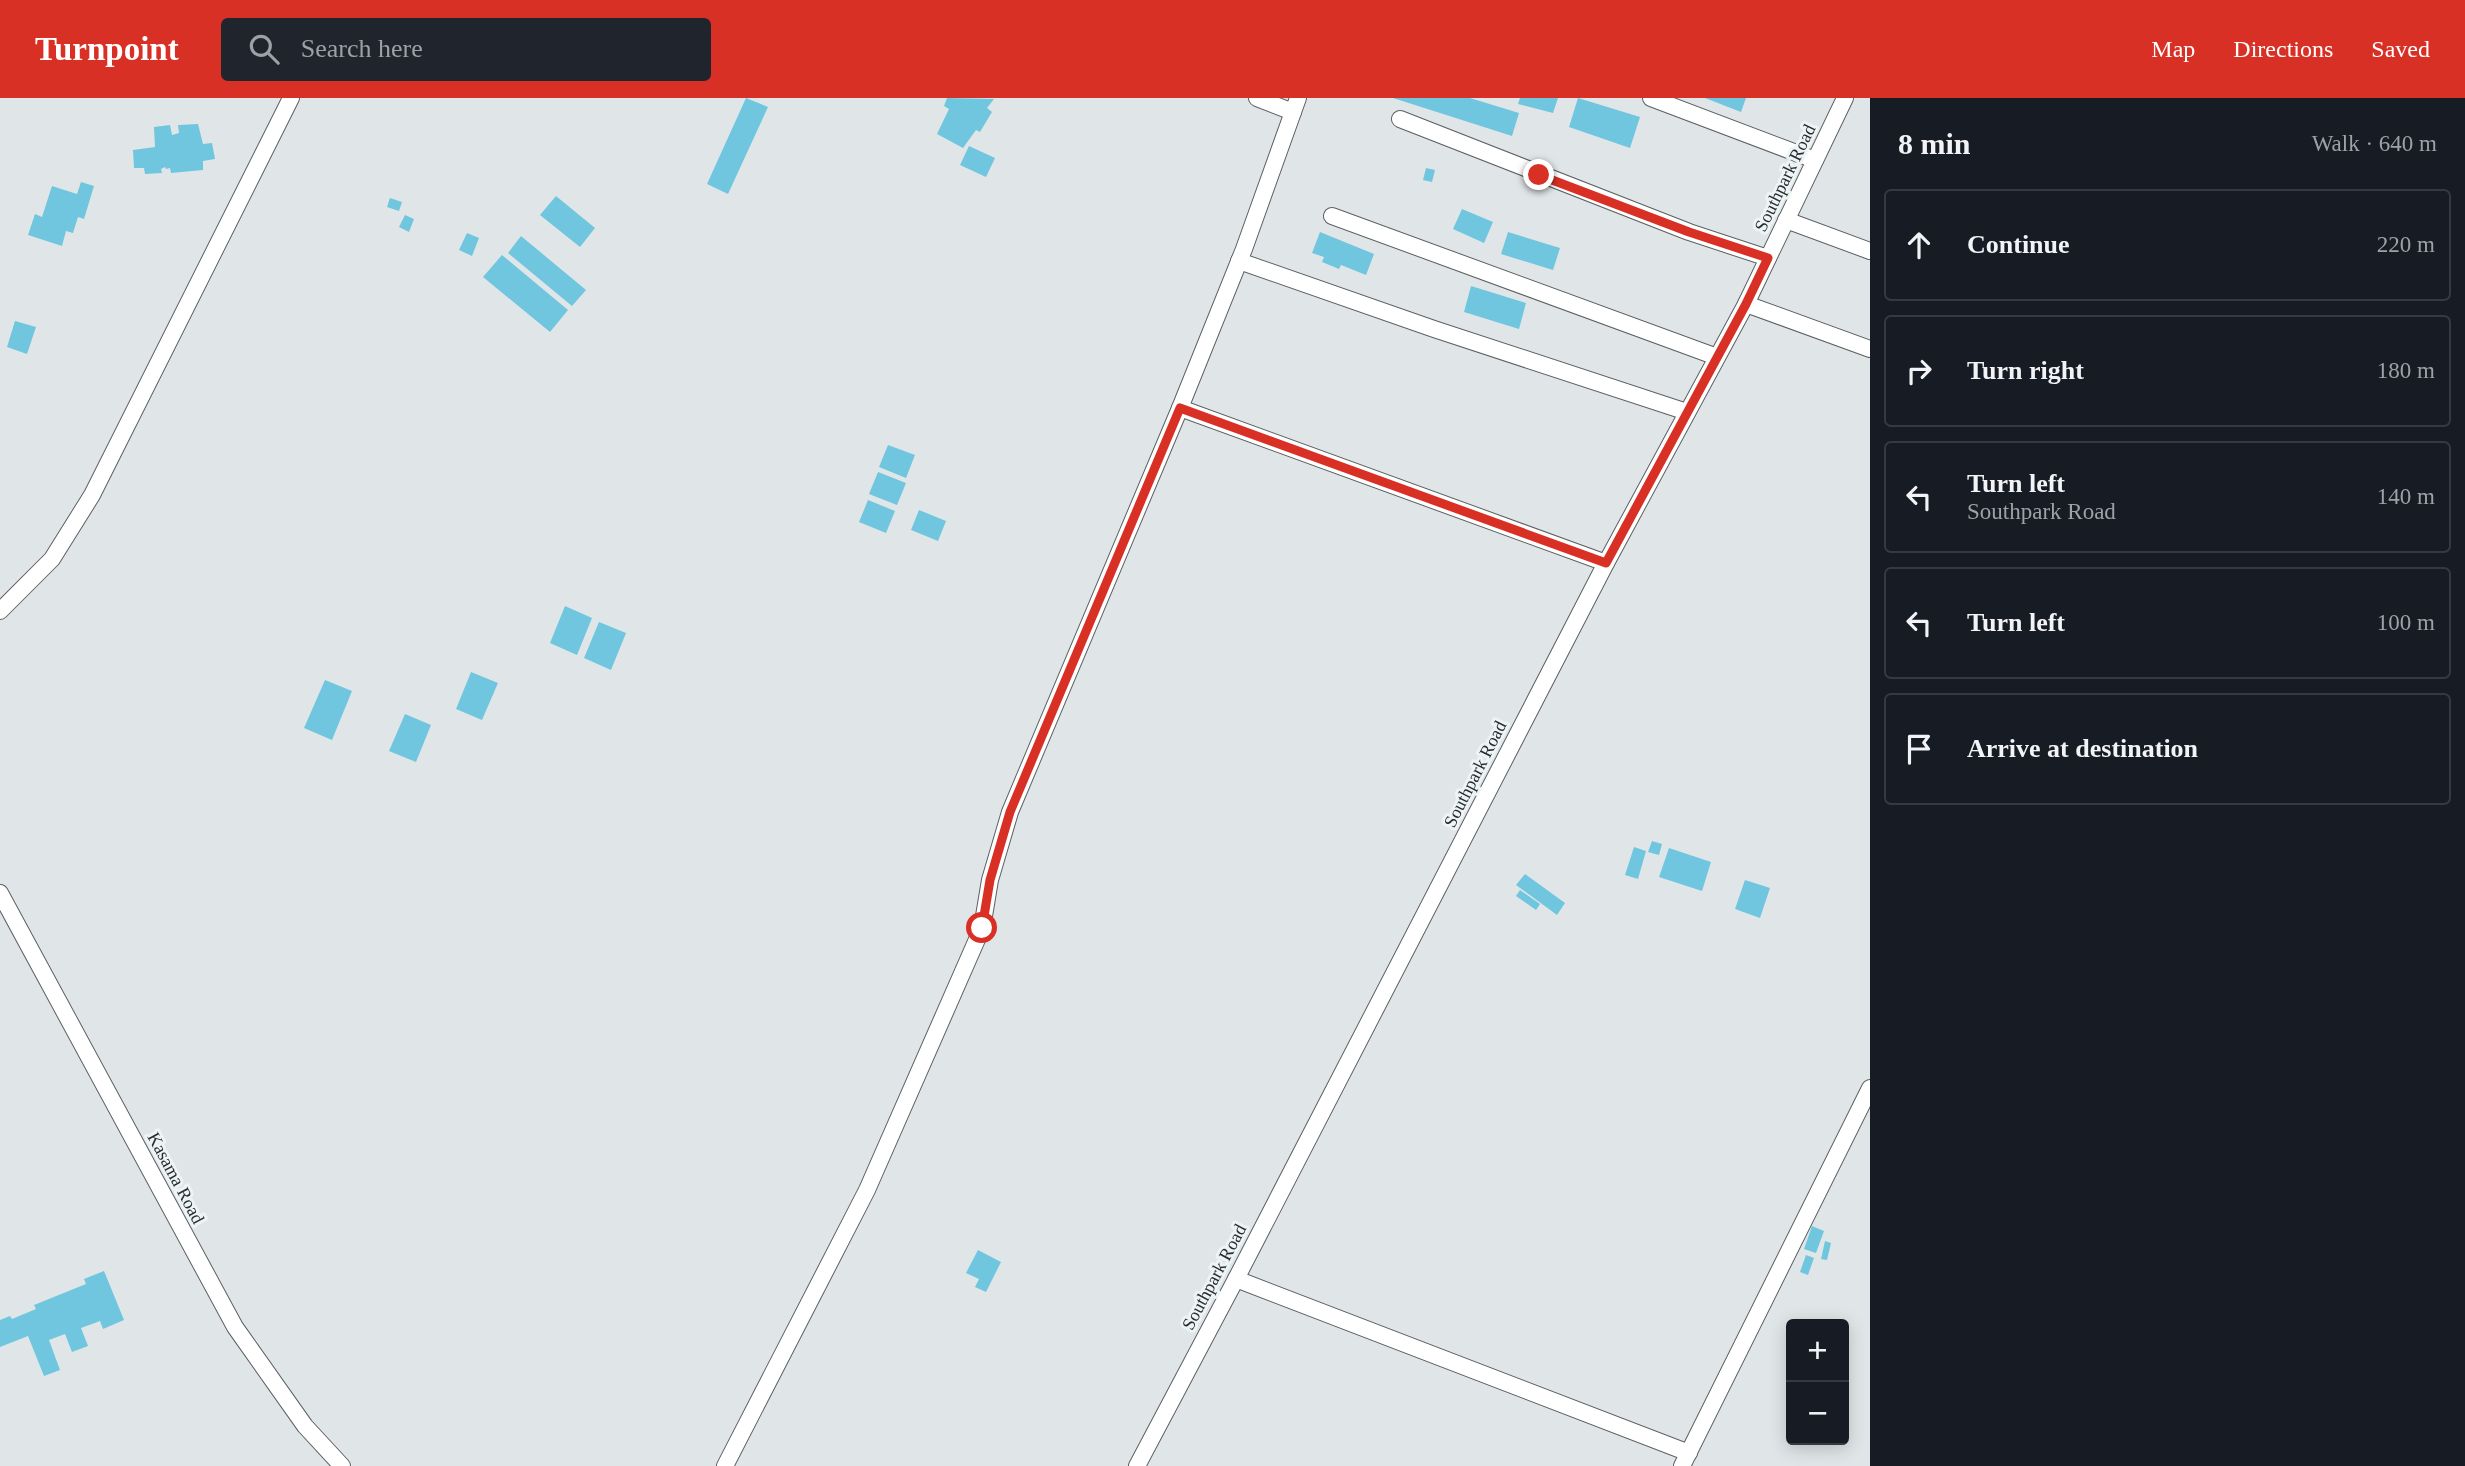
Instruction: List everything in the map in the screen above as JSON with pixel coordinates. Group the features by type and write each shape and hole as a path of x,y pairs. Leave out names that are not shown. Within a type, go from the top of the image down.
{"street":[{"path":"0,611 52,559 92,495 291,98"},
{"path":"725,1466 867,1190 982,928 990,880 1010,812 1180,408 1239,261 1295,105 1257,98"},
{"path":"1651,98 1815,160"},
{"name":"Southpark Road","path":"1137,1466 1606,563 1746,304 1845,98"},
{"path":"1400,119 1677,227 1768,258"},
{"path":"1332,216 1717,357"},
{"path":"1786,220 1870,251"},
{"path":"1239,261 1434,329 1687,412"},
{"path":"1746,304 1870,349"},
{"path":"1180,408 1606,563"},
{"name":"Kasama Road","path":"0,893 234,1327 305,1426 342,1466"},
{"path":"1236,1279 1686,1460 1870,1088"}],"building":[{"path":"746,98 768,107 728,194 707,184"},
{"path":"947,98 994,99 987,108 992,112 980,132 976,130 963,148 937,134 949,109 944,106"},
{"path":"1393,98 1470,98 1519,113 1512,136"},
{"path":"1520,98 1558,98 1553,113 1518,104"},
{"path":"1578,98 1640,117 1630,148 1569,127"},
{"path":"1705,98 1746,98 1741,112"},
{"path":"198,124 203,144 212,143 215,159 203,161 203,170 171,173 170,168 165,167 161,169 162,173 145,174 144,168 134,168 133,150 155,147 154,127 170,125 172,135 179,133 178,125"},
{"path":"969,146 995,158 986,177 960,165"},
{"path":"1426,168 1435,170 1432,182 1423,180"},
{"path":"81,182 94,186 84,219 78,217 73,233 66,231 62,246 28,235 35,214 42,217 52,186 77,194"},
{"path":"556,196 595,228 580,247 540,215"},
{"path":"390,198 402,202 399,211 387,207"},
{"path":"1462,209 1493,222 1484,243 1453,229"},
{"path":"405,215 414,219 409,232 399,227"},
{"path":"1320,232 1374,254 1366,275 1341,265 1339,269 1322,262 1324,257 1312,253"},
{"path":"1508,232 1560,248 1553,270 1501,254"},
{"path":"467,233 479,238 472,256 459,250"},
{"path":"521,236 586,290 572,306 508,253"},
{"path":"502,255 568,310 550,332 483,277"},
{"path":"1471,286 1526,303 1519,329 1464,312"},
{"path":"15,321 36,327 27,354 7,347"},
{"path":"888,445 915,455 906,478 879,467"},
{"path":"878,472 906,483 897,505 869,494"},
{"path":"868,500 895,511 886,533 859,522"},
{"path":"919,510 946,521 938,541 911,530"},
{"path":"565,606 592,618 577,655 550,643"},
{"path":"599,622 626,633 611,670 584,658"},
{"path":"471,672 498,683 482,720 456,709"},
{"path":"325,680 352,691 332,740 304,728"},
{"path":"405,714 431,725 416,762 389,751"},
{"path":"1652,841 1662,844 1659,855 1648,852"},
{"path":"1634,847 1646,851 1638,879 1625,875"},
{"path":"1669,848 1711,862 1702,891 1659,877"},
{"path":"1525,874 1565,903 1557,915 1516,885"},
{"path":"1745,880 1770,888 1760,918 1735,909"},
{"path":"1520,890 1540,904 1536,910 1516,896"},
{"path":"1812,1226 1824,1231 1816,1253 1804,1249"},
{"path":"1825,1241 1831,1243 1827,1260 1821,1259"},
{"path":"978,1250 1001,1262 986,1292 975,1287 979,1279 966,1273"},
{"path":"1806,1255 1814,1258 1808,1275 1800,1272"},
{"path":"104,1271 124,1320 103,1329 100,1321 81,1328 88,1346 72,1352 65,1334 49,1340 60,1370 44,1376 28,1336 0,1347 0,1320 10,1316 12,1319 36,1309 34,1305 86,1284 84,1279"}],"route":[{"path":"982,928 990,880 1010,812 1180,408 1606,563 1746,304 1768,258 1689,232 1539,175"}]}
